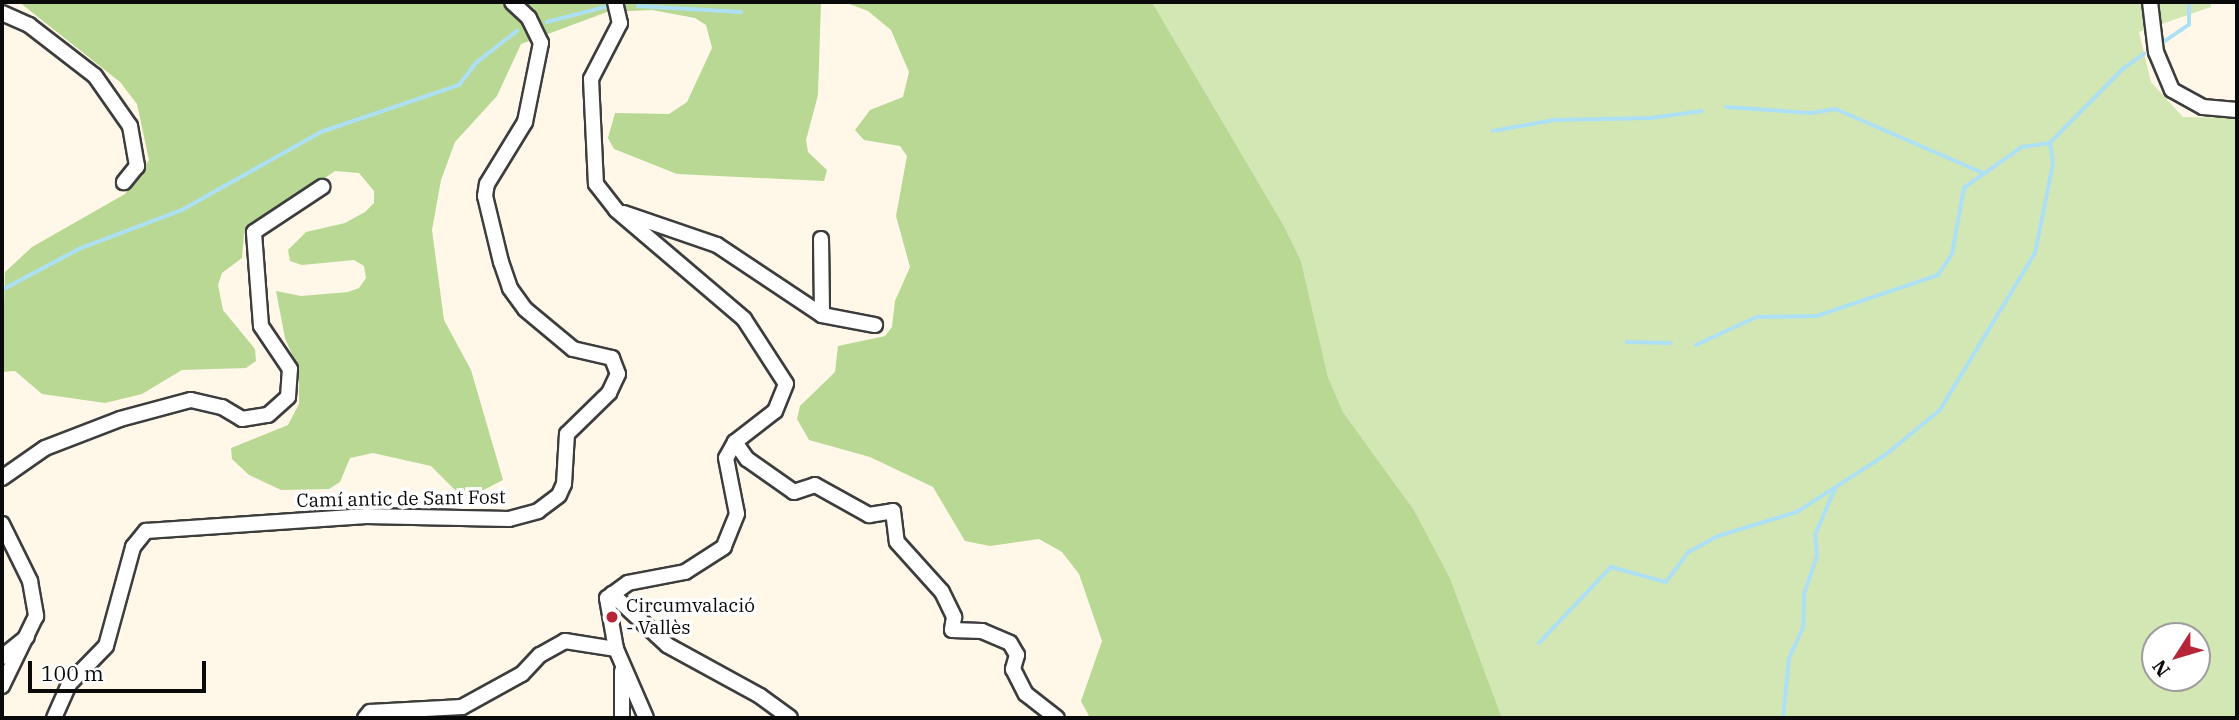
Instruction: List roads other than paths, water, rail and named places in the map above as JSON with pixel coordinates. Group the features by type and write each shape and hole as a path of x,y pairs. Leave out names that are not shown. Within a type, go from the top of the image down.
{"street":[{"name":"Camí antic de Sant Fost","path":"54,718 69,684 106,646 133,547 146,531 366,516 509,519 538,511 559,495 564,484 568,435 610,393 618,374 612,358 573,349 526,309 510,288 501,262 485,196 487,184 526,122 541,43 529,18 512,2"},
{"path":"615,2 620,23 595,65 589,95 596,184 616,210 744,319 786,384 775,411 735,442 726,457 726,473 737,514 724,547 685,572 628,583 612,594 607,609 616,649 646,718"},
{"path":"2150,2 2156,52 2172,90 2203,107 2237,110"},
{"path":"2,13 29,25 95,76 130,125 136,166 124,182"},
{"path":"2,478 45,448 120,419 191,400 222,408 242,419 268,415 288,397 290,369 261,326 254,232 322,187"},
{"path":"616,210 717,245 822,315 875,325"},
{"path":"821,239 822,315"},
{"path":"735,442 747,459 794,492 815,485 869,515 893,511 897,542 942,592 954,617 952,630 982,631 1010,643 1017,655 1013,669 1026,694 1057,718"},
{"path":"2,524 30,582 36,616 2,686"},
{"path":"612,594 667,645 760,696 790,718"},
{"path":"2,657 28,636"},
{"path":"365,718 370,712 462,707 522,674 540,655 565,641 616,649"},
{"path":"622,666 622,718"}],"waterway":[{"path":"2165,41 2189,25 2189,2"},
{"path":"638,6 741,12"},
{"path":"547,22 605,7"},
{"path":"2,290 79,249 182,210 321,132 459,85 476,63 517,31"},
{"path":"1539,643 1611,567 1666,582 1689,552 1718,536 1797,512 1884,456 1940,410 2035,253 2053,164 2050,143 2123,69 2144,54"},
{"path":"1726,107 1811,113 1836,109 1983,173"},
{"path":"1493,131 1554,120 1651,118 1702,111"},
{"path":"1696,345 1757,317 1817,316 1938,275 1952,254 1964,188 2022,147 2050,143"},
{"path":"1627,342 1671,343"},
{"path":"1783,718 1789,658 1803,628 1804,594 1817,556 1815,535 1835,489"}],"place":[{"name":"Circumvalació - Vallès","path":"612,617"}]}
